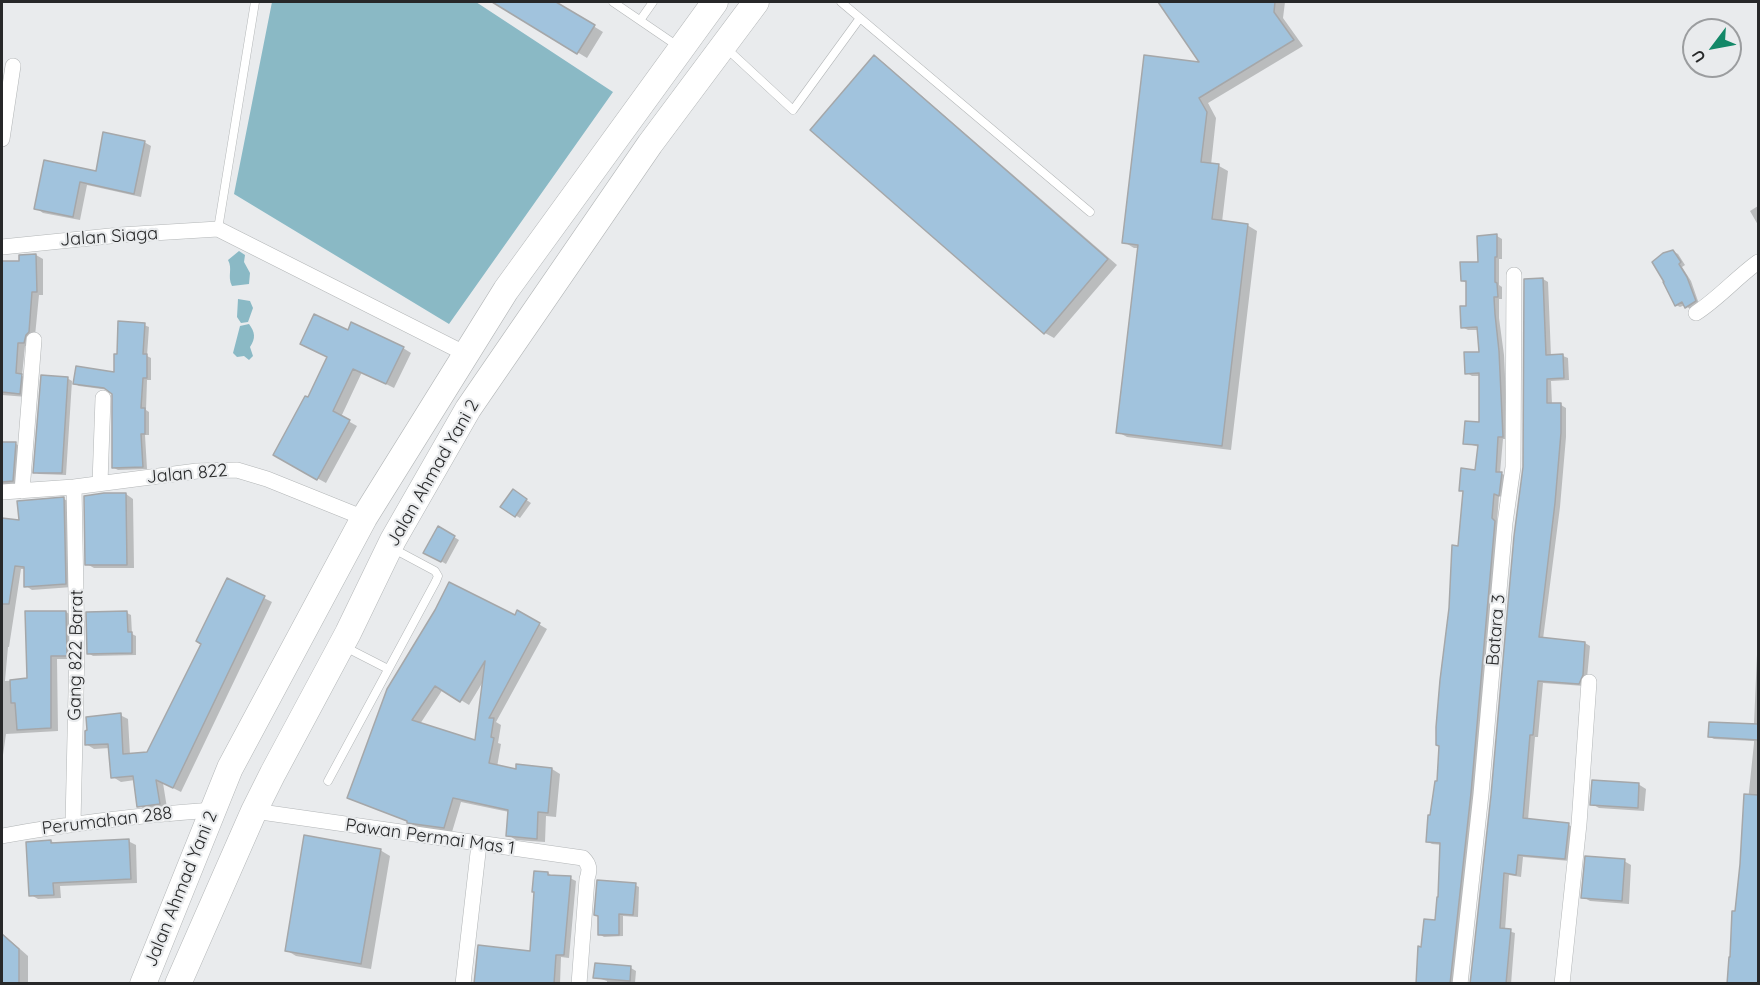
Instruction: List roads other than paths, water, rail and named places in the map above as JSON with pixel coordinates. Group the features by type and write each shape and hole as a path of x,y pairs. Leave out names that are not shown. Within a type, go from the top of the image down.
{"highway":[{"name":"Jalan Ahmad Yani 2","path":"178,984 254,811 390,547 468,409 650,144 756,2"},
{"name":"Jalan Ahmad Yani 2","path":"143,984 230,768 364,518 506,290 707,9"}],"street":[{"path":"2,140 13,66"},
{"name":"Jalan Siaga","path":"2,247 218,229"},
{"path":"218,229 466,354"},
{"path":"1696,313 1714,301 1730,284 1758,262"},
{"name":"Batara 3","path":"1460,984 1505,523 1513,467 1514,275"},
{"path":"22,491 34,340"},
{"path":"100,483 103,398"},
{"name":"Jalan 822","path":"2,492 74,487 197,471 237,470 267,479 364,518"},
{"name":"Gang 822 Barat","path":"73,823 77,650 74,487"},
{"path":"1562,984 1579,824 1589,681"},
{"name":"Perumahan 288","path":"2,836 73,823 213,810"},
{"name":"Pawan Permai Mas 1","path":"254,811 583,858 590,870 587,879 579,984"},
{"path":"463,984 479,844"}],"lane":[{"path":"218,229 255,2"},
{"path":"613,2 681,48"},
{"path":"641,19 652,2"},
{"path":"841,2 1089,212"},
{"path":"723,45 793,110 860,18"},
{"path":"328,781 438,576 435,571 390,547"},
{"path":"341,645 388,669"}],"water":[{"path":"272,2 476,2 613,92 449,324 234,194"},
{"path":"239,251 245,255 244,262 250,273 249,284 232,286 228,260"},
{"path":"238,299 250,301 253,308 248,322 241,323 237,317"},
{"path":"249,324 254,335 250,347 253,356 249,360 244,356 237,357 233,353 240,326"}]}
